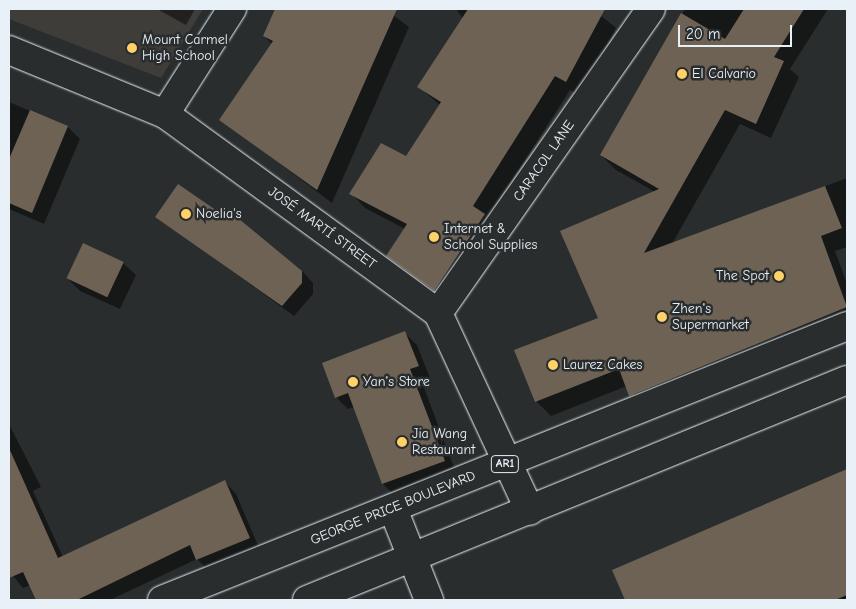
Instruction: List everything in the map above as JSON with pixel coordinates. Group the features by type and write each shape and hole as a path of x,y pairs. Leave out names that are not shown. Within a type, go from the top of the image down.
{"main road":[{"path":"165,114 232,9"},
{"name":"CARACOL LANE","path":"438,313 651,9"},
{"name":"JOSÉ MARTÍ STREET","path":"9,50 165,114 438,313 509,462 530,511"},
{"name":"GEORGE PRICE BOULEVARD","path":"162,600 847,326"},
{"path":"307,600 530,511 847,380"},
{"path":"393,508 430,600"}],"shaded area":[{"name":"Mount Carmel High School","path":"9,9 203,9 161,78 9,19"}],"building":[{"path":"275,9 397,9 317,190 219,120 273,41 263,36"},
{"path":"468,9 605,9 566,82 555,76 473,206 485,214 434,291 386,256 407,224 349,194 381,143 406,156 441,102 417,87"},
{"path":"744,9 804,9 774,57 784,61 756,124 725,110 644,253 825,186 842,228 821,236 847,307 629,396 619,369 535,402 514,350 598,318 560,231 659,189 600,155 681,13 725,39"},
{"path":"30,110 68,126 32,213 9,203 9,159"},
{"path":"178,184 223,215 227,209 302,271 302,283 282,306 155,217"},
{"path":"83,243 124,262 107,297 67,278"},
{"path":"405,331 419,366 410,369 445,461 382,484 348,393 335,398 322,363"},
{"path":"9,448 58,558 225,480 250,538 196,560 190,545 77,600 36,600 23,572 9,578"},
{"path":"847,469 847,595 835,600 625,600 612,570"}],"place":[{"name":"Mount Carmel High School","path":"132,48"},
{"name":"El Calvario","path":"682,74"},
{"name":"Noelia's","path":"186,214"},
{"name":"Internet & School Supplies","path":"434,237"},
{"name":"The Spot","path":"779,276"},
{"name":"Zhen's Supermarket","path":"662,317"},
{"name":"Laurez Cakes","path":"553,365"},
{"name":"Yan's Store","path":"353,382"},
{"name":"Jia Wang Restaurant","path":"402,442"}]}
